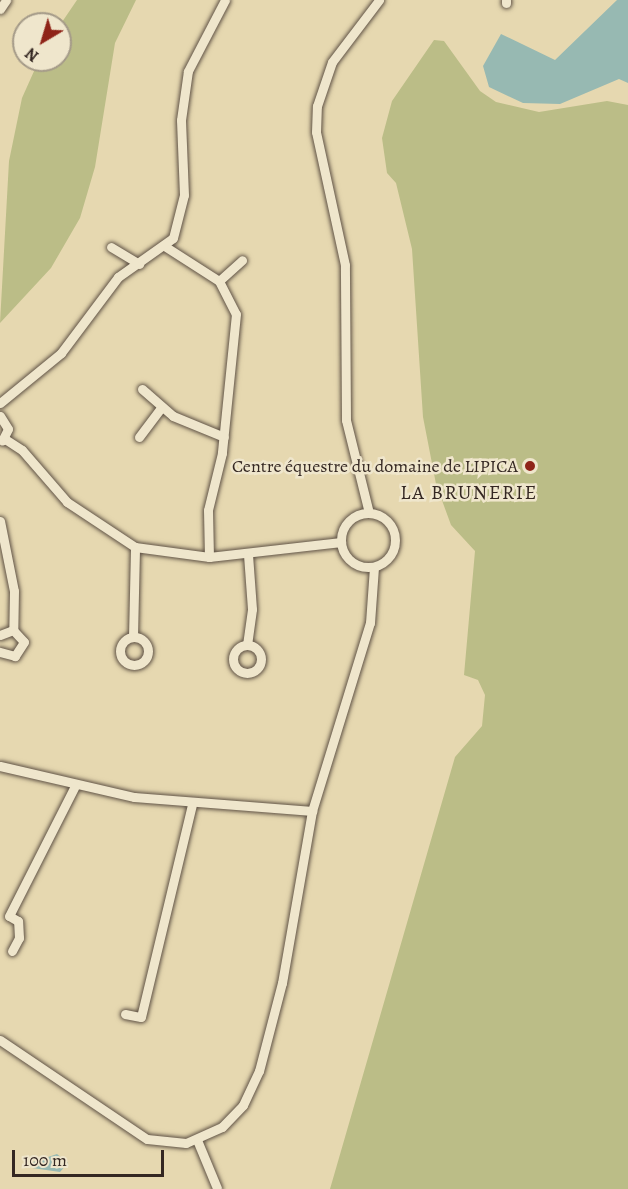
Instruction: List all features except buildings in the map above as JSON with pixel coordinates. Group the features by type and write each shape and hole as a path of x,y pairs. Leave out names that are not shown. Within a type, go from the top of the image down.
{"street":[{"path":"0,9 6,0"},
{"path":"0,403 60,353 118,277 166,248 182,220 181,120 188,71 225,0"},
{"path":"369,513 346,420 345,265 316,132 317,106 332,62 379,0"},
{"path":"111,247 139,264"},
{"path":"166,248 219,281 236,314 224,437 208,510 209,557"},
{"path":"219,281 242,260"},
{"path":"142,389 161,408 224,437"},
{"path":"139,437 161,408"},
{"path":"0,416 8,424 2,441 22,450 67,502 135,547 209,557 248,555 340,542"},
{"path":"369,513 384,519 395,540 389,557 374,567 348,559 340,542 351,518 369,513"},
{"path":"0,521 12,575 13,630"},
{"path":"133,638 135,547"},
{"path":"247,645 252,609 248,555"},
{"path":"0,1040 130,1132 158,1143 197,1140 237,1113 259,1071 282,983 312,811 370,623 374,567"},
{"path":"0,635 13,630"},
{"path":"0,652 10,657 22,651 23,638 13,630"},
{"path":"0,766 75,786 192,804 312,811"},
{"path":"12,951 19,938 18,921 9,916 75,786"},
{"path":"125,1014 141,1017 192,804"},
{"path":"197,1140 217,1188"}],"green space":[{"path":"77,0 136,0 115,43 95,167 80,218 51,268 0,323 9,161 22,98 34,72 72,72 72,12 69,12"},
{"path":"434,40 444,41 480,91 496,102 539,112 607,101 628,105 628,1189 330,1189 455,757 482,726 485,695 478,680 464,675 475,551 451,525 436,484 423,417 412,249 396,183 387,173 382,138 392,101"}],"water":[{"path":"617,0 628,0 628,83 619,79 560,104 523,103 489,87 483,66 501,34 555,60"},
{"path":"57,1154 68,1163 60,1172 32,1168 33,1162"}],"place":[{"name":"Centre équestre du domaine de LIPICA","path":"530,466"}],"district":[{"name":"LA BRUNERIE","path":"469,492"}]}
